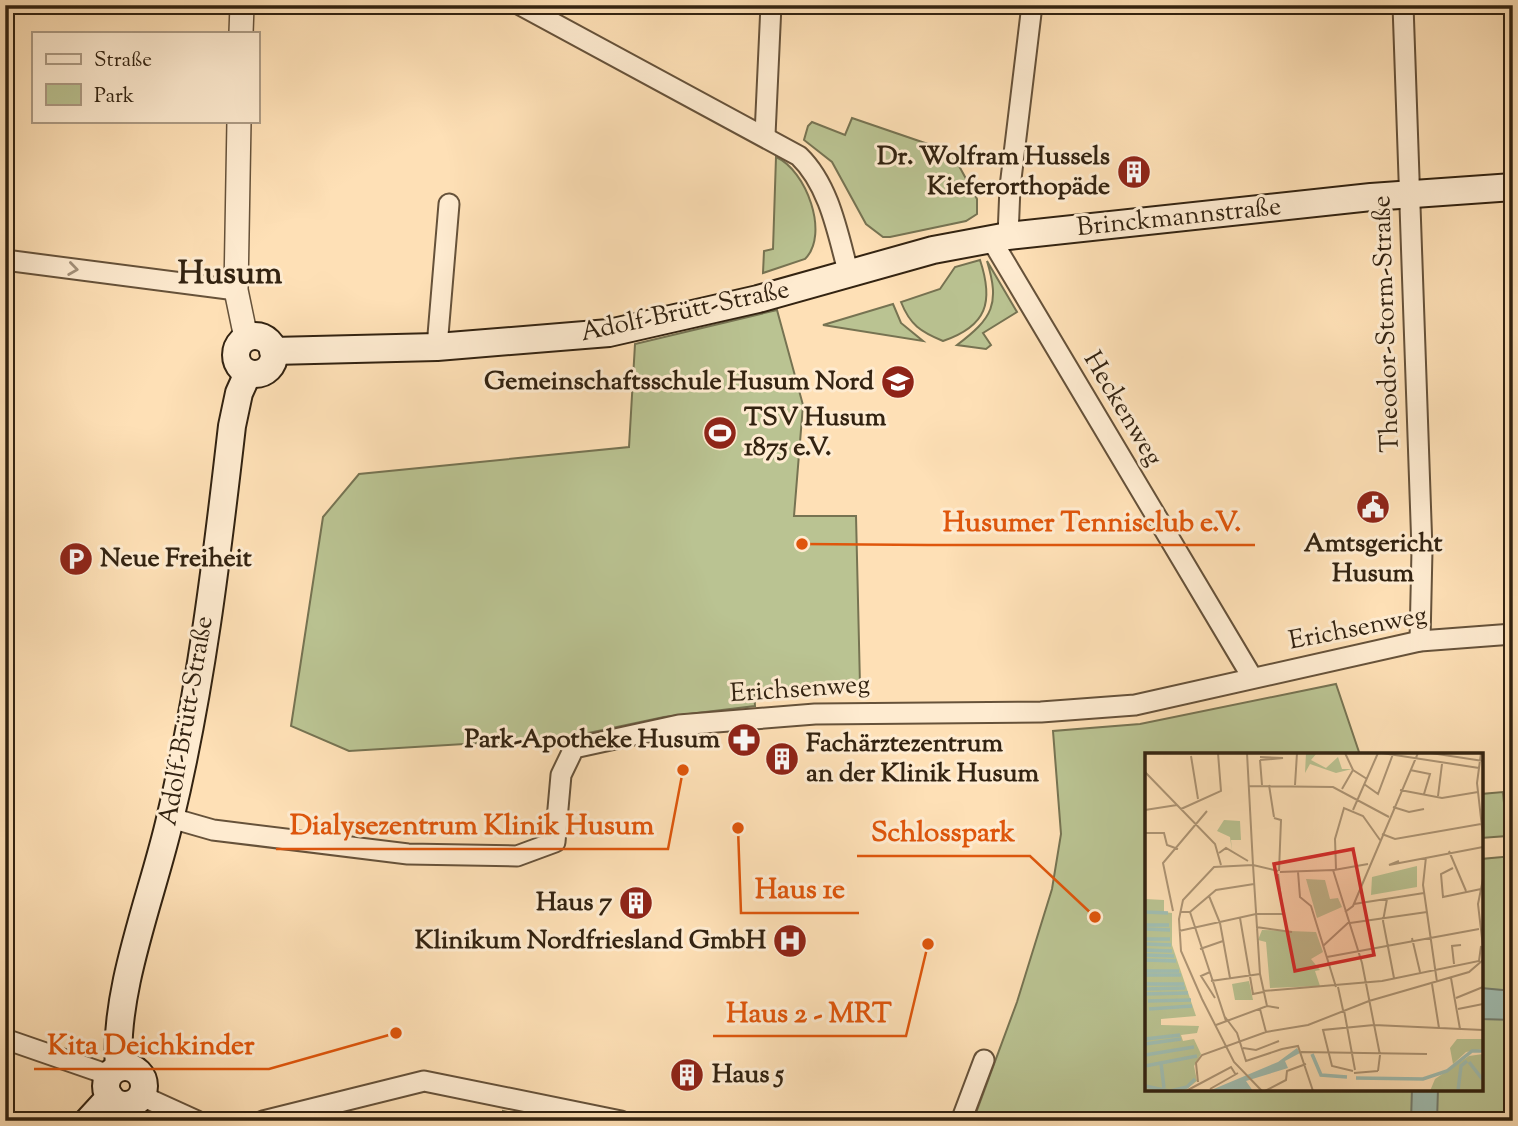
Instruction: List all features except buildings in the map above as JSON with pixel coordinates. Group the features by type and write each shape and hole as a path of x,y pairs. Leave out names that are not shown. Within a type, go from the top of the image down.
{"main road":[{"name":"Brinckmannstraße","path":"849,275 933,250 1000,237 1408,195 1513,187"},
{"name":"Adolf-Brütt-Straße","path":"246,338 264,338 273,351 437,347 609,333 849,275"},
{"path":"246,338 236,350 236,359 248,373 264,372 270,366 273,351"},
{"name":"Adolf-Brütt-Straße","path":"112,1079 126,988 171,818 197,682 232,426 239,393 248,373"},
{"path":"88,1121 112,1079 137,1069 144,1078 142,1096"}],"street":[{"path":"241,32 242,5"},
{"path":"520,5 765,135 799,156 825,193 849,275"},
{"path":"765,135 771,5"},
{"path":"1000,237 1010,187 1032,5"},
{"name":"Theodor-Storm-Straße","path":"1403,5 1422,550 1420,641"},
{"path":"239,122 236,290 246,338"},
{"path":"437,347 449,204"},
{"name":"Heckenweg","path":"1000,237 1252,677"},
{"path":"5,260 236,290"},
{"name":"Erichsenweg","path":"171,818 213,830 334,847 408,855 517,856 555,842 561,775 574,748 679,724 858,712 1041,712 1135,705 1420,641 1513,634"},
{"path":"5,1039 112,1079"},
{"path":"961,1121 984,1060"},
{"path":"263,1121 424,1081 621,1121"},
{"path":"142,1096 197,1121"}],"green space":[{"path":"852,118 960,155 958,164 977,199 977,214 966,221 890,237 883,237 866,224 832,162 804,140 812,122 845,135"},
{"path":"776,157 787,164 805,188 815,219 815,234 812,248 805,259 763,273 764,251 773,249"},
{"path":"980,260 986,300 978,320 958,335 943,341 922,331 912,322 901,302 940,289 955,267"},
{"path":"987,261 1017,312 983,333 991,345 986,349 957,345 979,327 990,309 993,288"},
{"path":"893,304 901,323 923,341 823,325"},
{"path":"777,310 803,405 794,516 856,516 860,685 754,689 755,706 664,717 565,738 349,751 291,726 323,517 359,474 629,447 635,344"},
{"path":"1336,684 1359,753 1145,753 1145,1091 1483,1091 1483,859 1513,856 1513,1121 973,1121 1017,1002 1052,889 1061,834 1053,731 1140,724"},
{"path":"1503,792 1507,836 1483,838 1483,794"},
{"path":"503,1111 533,1117 532,1121 503,1121"}],"shaded area":[{"path":"1483,988 1513,991 1513,1020 1483,1019"},
{"path":"1412,1091 1438,1091 1437,1121 1411,1121"}],"place":[{"name":"Dr. Wolfram Hussels Kieferorthopäde","path":"1134,172"},
{"name":"Gemeinschaftsschule Husum Nord","path":"898,382"},
{"name":"TSV Husum 1875 e.V.","path":"720,433"},
{"name":"Amtsgericht Husum","path":"1373,507"},
{"name":"Husumer Tennisclub e.V.","path":"802,544"},
{"name":"Neue Freiheit","path":"76,559"},
{"name":"Park-Apotheke Husum","path":"744,740"},
{"name":"Fachärztezentrum an der Klinik Husum","path":"782,759"},
{"name":"Dialysezentrum Klinik Husum","path":"683,770"},
{"name":"Haus 1e","path":"738,828"},
{"name":"Haus 7","path":"636,903"},
{"name":"Schlosspark","path":"1095,917"},
{"name":"Klinikum Nordfriesland GmbH","path":"790,941"},
{"name":"Haus 2 - MRT","path":"928,944"},
{"name":"Kita Deichkinder","path":"396,1033"},
{"name":"Haus 5","path":"687,1075"}],"district":[{"name":"Husum","path":"230,275"}]}
